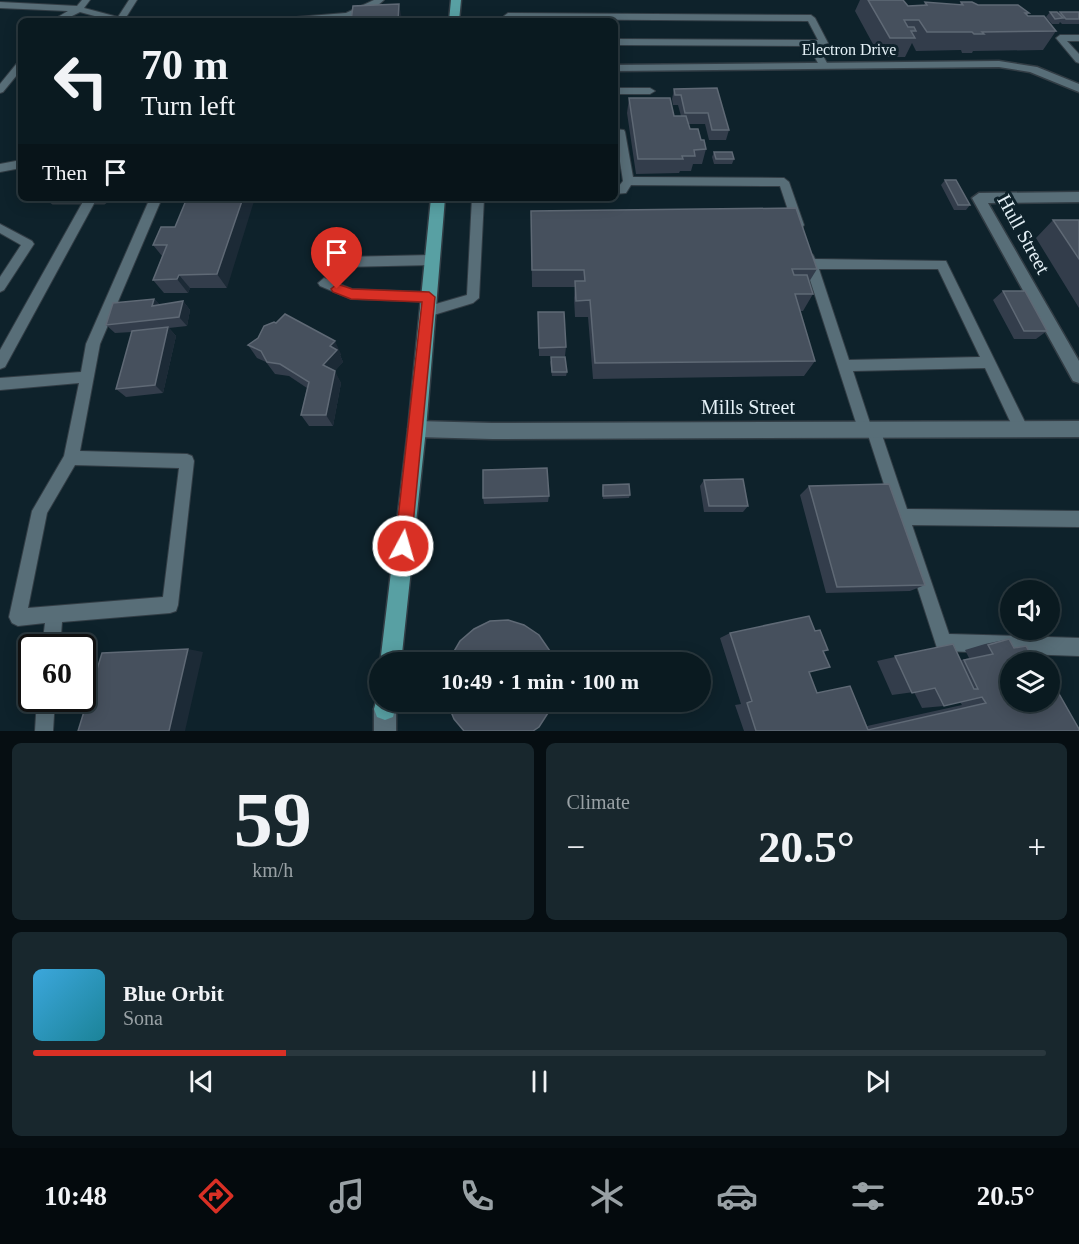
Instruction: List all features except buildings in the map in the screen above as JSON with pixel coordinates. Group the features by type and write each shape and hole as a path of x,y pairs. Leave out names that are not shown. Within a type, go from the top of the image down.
{"main road":[{"path":"454,18 456,0"},
{"path":"391,652 417,429 438,201"}],"street":[{"name":"Electron Drive","path":"618,68 999,63 1033,69 1079,88"},
{"name":"Hull Street","path":"1079,197 979,198 1079,376"},
{"name":"Mills Street","path":"417,429 492,431 1079,429"}],"lane":[{"path":"61,18 79,9 86,0"},
{"path":"122,18 133,0"},
{"path":"318,18 358,12 380,0"},
{"path":"0,5 79,9 113,18"},
{"path":"508,18 508,16 537,18"},
{"path":"618,24 709,30 824,43 811,18 709,30 618,42"},
{"path":"1079,38 1060,38 1079,60"},
{"path":"812,43 823,65"},
{"path":"0,90 18,68"},
{"path":"618,91 650,91"},
{"path":"618,132 620,132 628,182 622,190 618,190"},
{"path":"0,168 18,165"},
{"path":"628,182 784,182 844,366 902,518 942,642 1079,646"},
{"path":"0,363 89,201"},
{"path":"70,458 188,461 171,605 18,618 39,511 70,458 93,344 155,201"},
{"path":"324,283 351,294 428,304 473,298 478,201"},
{"path":"0,228 28,244 0,287"},
{"path":"343,262 432,260"},
{"path":"811,264 942,264 1021,429"},
{"path":"844,366 989,362"},
{"path":"0,384 86,377"},
{"path":"902,518 1079,519"},
{"path":"52,634 54,614"},
{"path":"1023,644 1027,652"},
{"path":"44,731 45,712"}],"route":[{"path":"337,289 351,294 429,297 403,546"}]}
